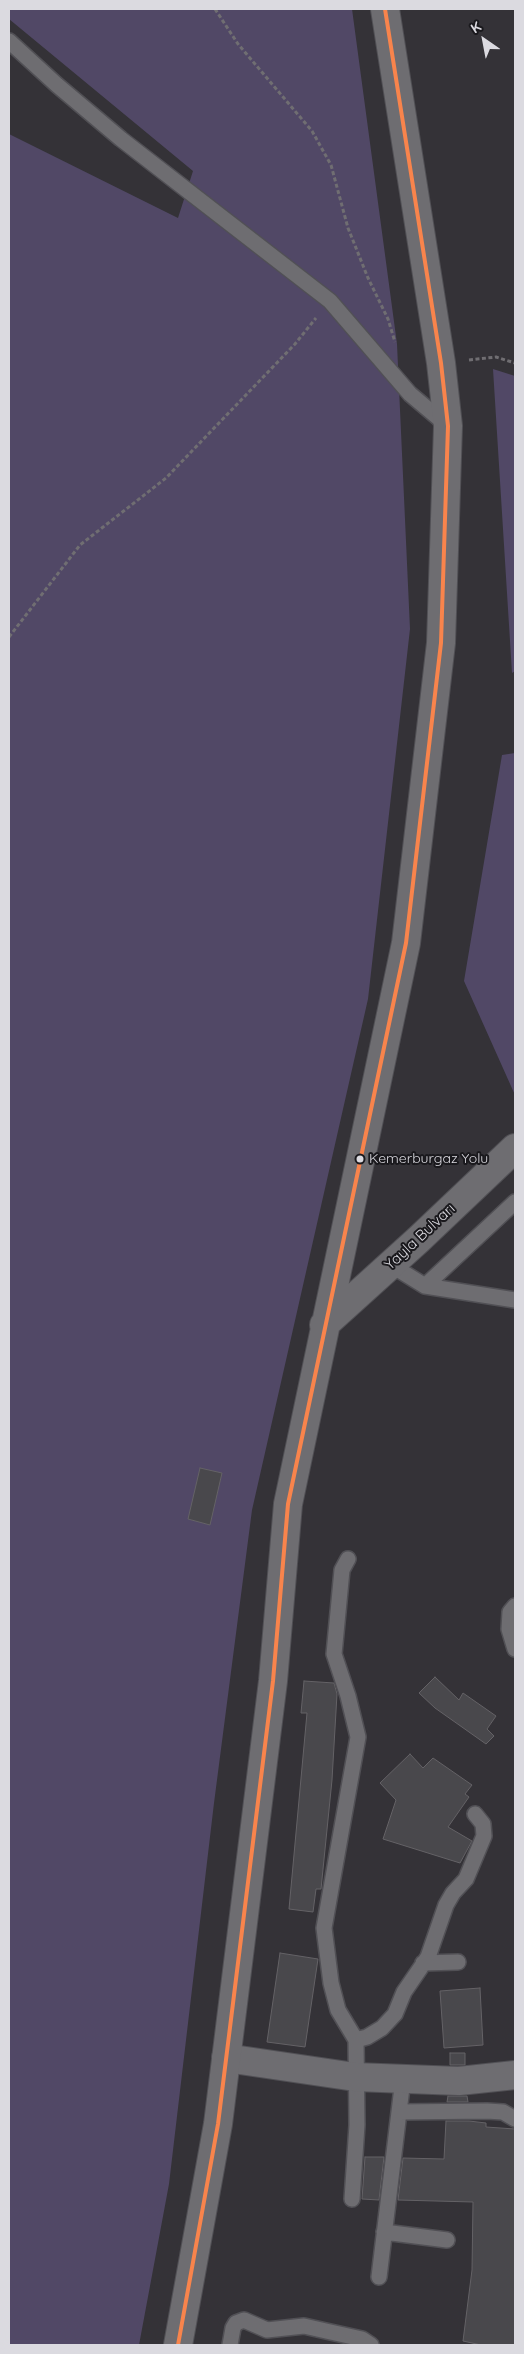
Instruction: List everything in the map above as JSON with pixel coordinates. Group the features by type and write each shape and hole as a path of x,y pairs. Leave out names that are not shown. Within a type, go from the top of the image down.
{"main road":[{"path":"178,2345 218,2124 273,1681 288,1504 406,943 441,643 448,426 441,363 385,9"},
{"name":"Yayla Bulvarı","path":"324,1326 515,1148"},
{"path":"226,2058 355,2077 459,2081 515,2075"}],"lane":[{"path":"9,41 56,85 122,139 330,302 410,394 448,426"},
{"path":"425,1286 515,1202"},
{"path":"391,1265 425,1286 515,1300"},
{"path":"348,1558 342,1570 334,1654 348,1696 358,1737 324,1928 331,1983 338,2010 356,2040 357,2124 352,2199"},
{"path":"515,1606 510,1612 509,1629 515,1649"},
{"path":"356,2040 367,2037 382,2028 395,2014 404,1992 428,1957 446,1905 453,1893 466,1879 484,1836 483,1824 475,1814"},
{"path":"423,1963 458,1962"},
{"path":"379,2277 403,2079"},
{"path":"399,2112 503,2112 515,2119"},
{"path":"384,2232 447,2240"},
{"path":"230,2345 233,2328 236,2323 244,2320 267,2330 304,2326 326,2330 362,2339 371,2345"}],"path":[{"path":"215,9 238,44 295,110 317,139 330,165 348,228 368,278 388,319 396,347"},
{"path":"9,636 80,545 166,478 295,344 330,302"},
{"path":"441,363 496,357 515,363"}],"shaded area":[{"path":"9,9 352,9 397,344 410,629 368,999 252,1510 214,1803 169,2184 139,2345 9,2345 9,134 178,218 193,171 9,19"},
{"path":"493,369 515,376 515,671 512,673"},
{"path":"515,753 515,1095 464,981 502,755"}],"building":[{"path":"200,1468 222,1473 210,1525 188,1519"},
{"path":"435,1677 459,1700 463,1693 496,1716 487,1729 494,1736 486,1744 435,1708 419,1693"},
{"path":"304,1681 334,1683 337,1694 332,1780 321,1889 316,1889 313,1912 289,1909 307,1713 301,1713"},
{"path":"410,1754 423,1768 433,1758 472,1785 465,1794 469,1797 448,1827 472,1841 460,1863 383,1839 396,1800 380,1783"},
{"path":"280,1953 318,1959 305,2047 267,2042"},
{"path":"480,1988 483,2045 444,2048 440,1991"},
{"path":"450,2053 465,2053 465,2065 450,2065"},
{"path":"448,2096 467,2096 468,2102 447,2102"},
{"path":"446,2121 469,2121 486,2123 486,2127 515,2129 515,2345 481,2345 463,2341 472,2270 473,2202 398,2200 403,2158 444,2159"},
{"path":"365,2157 384,2157 379,2200 362,2199"}],"transit line":[{"path":"178,2345 218,2124 273,1681 288,1504 406,943 441,643 448,426 441,363 385,9"}],"place":[{"name":"Kemerburgaz Yolu","path":"360,1159"}]}
